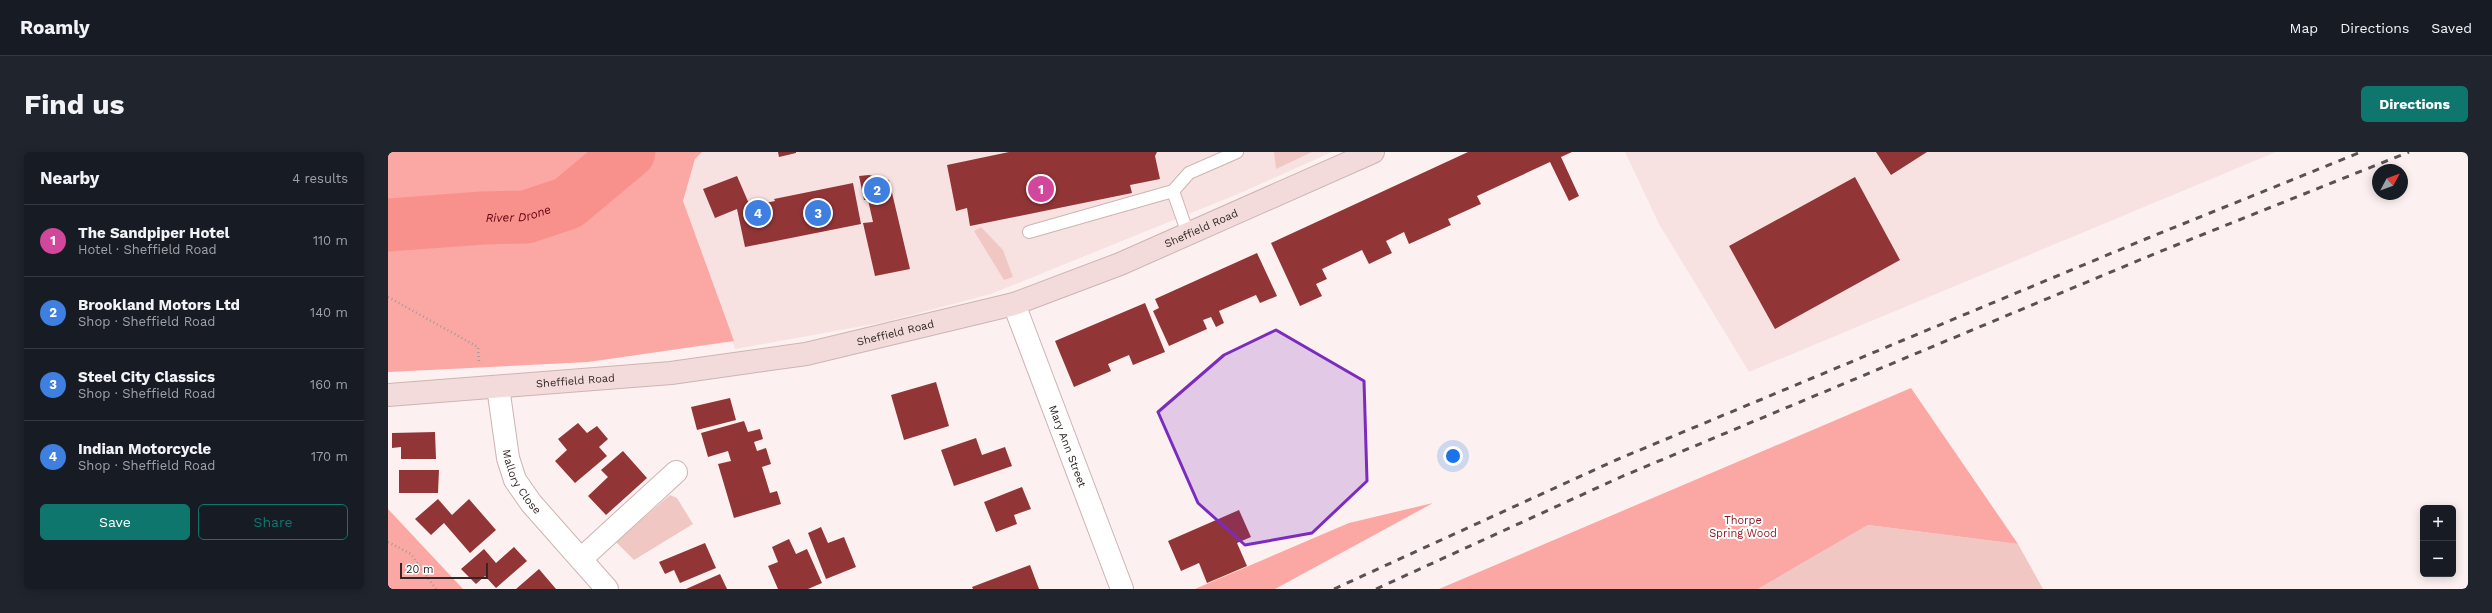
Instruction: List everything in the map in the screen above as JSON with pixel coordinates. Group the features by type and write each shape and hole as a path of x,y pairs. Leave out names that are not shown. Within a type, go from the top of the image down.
{"main road":[{"name":"Sheffield Road","path":"388,395 671,373 806,354 1014,304 1120,264 1372,152"}],"street":[{"name":"Mary Ann Street","path":"1014,304 1122,589"},
{"name":"Mallory Close","path":"489,387 515,480 531,503 607,589"},
{"path":"581,559 676,472"}],"lane":[{"path":"1029,232 1172,190 1189,173 1236,152"},
{"path":"1172,190 1188,234"}],"path":[{"path":"388,297 478,347 489,387"},
{"path":"388,542 411,554 436,589"}],"highlighted area":[{"path":"1276,330 1364,381 1367,481 1312,533 1245,545 1198,503 1158,412 1224,355"}],"shaded area":[{"path":"702,152 1332,152 1238,194 991,294 885,322 735,349 683,201 695,159"},
{"path":"1274,152 1312,152 1276,169"},
{"path":"1625,152 2276,152 1749,372 1659,224"},
{"path":"981,227 1003,250 1013,277 1004,280 974,231"},
{"path":"670,495 677,498 693,524 634,560 616,542"},
{"path":"1868,525 2018,544 2043,589 1758,589"}],"green space":[{"path":"388,152 702,152 695,159 683,201 734,341 588,362 388,372"},
{"name":"Thorpe Spring Wood","path":"1911,388 2018,544 1868,525 1758,589 1439,589"},
{"path":"1433,503 1275,589 1195,589 1349,523"},
{"path":"388,509 463,589 388,589"}],"building":[{"path":"778,152 796,152 796,153 779,157"},
{"path":"1009,152 1157,152 1155,156 1160,179 1130,185 1132,193 970,226 967,208 956,211 947,165"},
{"path":"1468,152 1572,152 1561,157 1579,196 1569,201 1550,162 1477,196 1481,204 1448,219 1451,225 1409,244 1404,232 1386,241 1392,253 1369,264 1362,250 1322,269 1327,279 1316,284 1322,296 1300,306 1271,243"},
{"path":"1876,152 1927,152 1891,175"},
{"path":"869,175 889,180 910,269 875,276 863,223 873,222 868,200 864,200 859,176"},
{"path":"737,176 750,206 775,201 774,199 853,183 861,224 745,247 737,209 715,218 703,189"},
{"path":"1855,177 1900,260 1775,329 1729,246"},
{"path":"1257,253 1277,296 1260,303 1256,295 1219,311 1224,323 1216,327 1211,317 1203,320 1207,329 1169,346 1153,311 1159,308 1155,299"},
{"path":"1145,303 1165,352 1133,365 1129,355 1108,364 1111,371 1074,387 1055,341"},
{"path":"936,382 949,426 904,440 891,395"},
{"path":"730,398 736,420 697,430 691,407"},
{"path":"744,421 748,432 760,429 763,439 754,442 757,451 766,448 771,464 762,467 770,493 777,491 781,504 734,518 718,464 731,461 728,451 708,457 701,433"},
{"path":"578,423 587,433 597,426 608,439 599,447 607,456 575,483 555,461 567,450 558,439"},
{"path":"435,432 436,459 401,459 401,447 392,448 392,433"},
{"path":"976,438 982,455 1005,447 1012,466 954,486 941,450"},
{"path":"623,451 647,478 606,515 588,496 608,477 601,470"},
{"path":"399,470 439,470 438,493 399,493"},
{"path":"1022,487 1031,509 1014,515 1017,524 996,532 984,502"},
{"path":"438,499 452,515 469,499 496,530 470,553 444,523 431,535 415,519"},
{"path":"1239,510 1251,537 1237,543 1247,566 1207,583 1199,563 1181,571 1168,541"},
{"path":"821,527 828,543 844,537 856,567 826,579 808,533"},
{"path":"789,539 796,554 807,549 822,583 808,589 778,589 768,566 778,562 772,547"},
{"path":"705,543 716,568 680,583 674,570 665,574 659,562"},
{"path":"514,547 527,561 496,588 485,576 476,584 461,569 484,549 496,563"},
{"path":"1030,565 1039,589 973,589 972,587"},
{"path":"539,569 556,589 516,589"},
{"path":"720,574 727,589 686,589"}],"waterway":[{"name":"River Drone","path":"388,225 482,218 526,217 568,203 629,152"}],"railway":[{"path":"1334,589 1616,460 2148,238 2361,152"},
{"path":"1376,589 1623,476 2154,254 2409,152"}],"place":[{"name":"The Sandpiper Hotel","path":"1041,189"},
{"name":"Brookland Motors Ltd","path":"877,190"},
{"name":"Indian Motorcycle","path":"758,213"},
{"name":"Steel City Classics","path":"818,213"}]}
